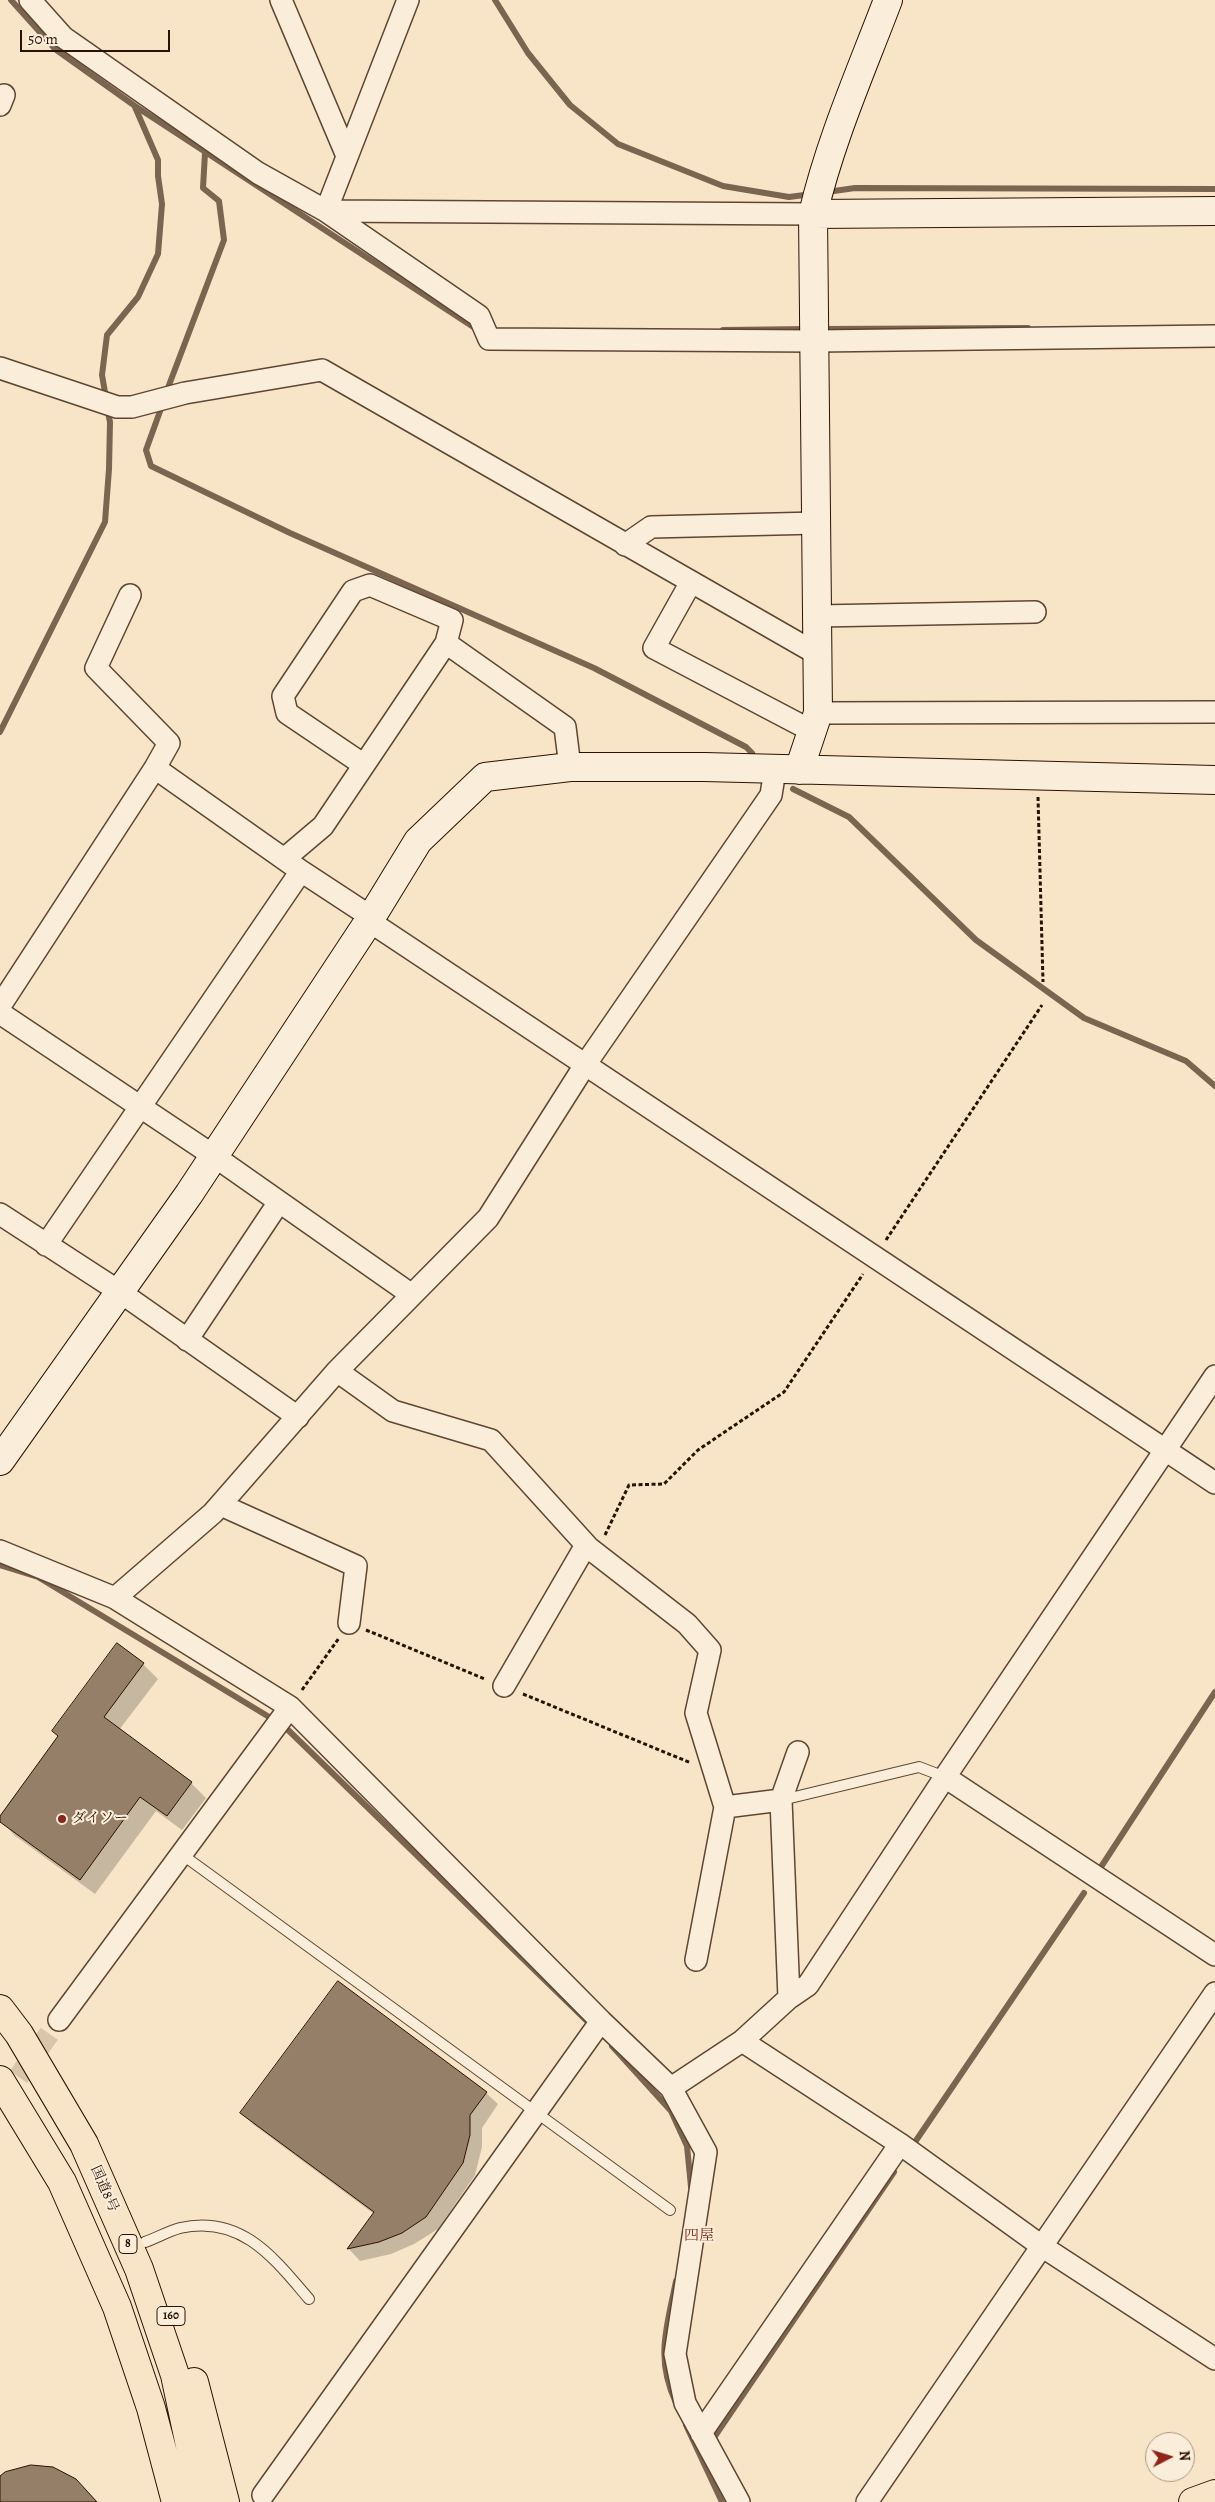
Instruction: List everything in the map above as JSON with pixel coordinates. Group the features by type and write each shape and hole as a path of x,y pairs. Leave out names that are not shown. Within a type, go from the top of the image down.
{"highway":[{"name":"国道8号","path":"0,2009 19,2034 84,2144 139,2269 175,2375 202,2502"},
{"path":"0,2080 62,2182 117,2307 151,2408 176,2502"},
{"name":"160","path":"84,2144 129,2206 145,2242 196,2388 225,2502"},
{"path":"1193,2502 1215,2494"}],"street":[{"path":"30,0 63,37 258,173 326,211 479,316 489,339 816,332 1215,336"},
{"path":"281,0 347,156"},
{"path":"326,211 408,0"},
{"path":"116,1598 221,1505 337,1370 488,1218 585,1065 771,795 815,722 819,656 816,332 817,199 888,0"},
{"path":"326,211 817,199 1215,211"},
{"path":"0,368 91,400 117,407 149,402 185,393 322,370 819,656"},
{"path":"625,545 650,527 817,523"},
{"path":"692,582 654,648 815,722 1215,712"},
{"path":"46,1245 140,1108 292,865 323,826 364,765 446,643 452,620 370,585 353,591 283,696 287,713 364,765"},
{"path":"0,1006 155,768 169,743 96,668 130,595"},
{"path":"818,616 1035,612"},
{"path":"446,643 565,727 570,767"},
{"path":"0,1461 214,1156 369,921 418,841 485,778 570,767 1215,780"},
{"path":"155,768 292,865 362,911 369,921 1215,1483"},
{"path":"0,1012 214,1156 412,1295"},
{"path":"187,1340 279,1202"},
{"path":"0,1214 120,1292 298,1417"},
{"path":"337,1370 393,1411 491,1440 591,1549 687,1624 710,1650 696,1712 725,1807 696,1960"},
{"path":"671,2088 742,2040 789,1998 808,1985 945,1777 1215,1376"},
{"path":"221,1505 356,1566 349,1623"},
{"path":"504,1686 591,1549"},
{"path":"0,1551 116,1598 290,1707 600,2021 671,2088 706,2152 675,2354 685,2403 739,2502"},
{"path":"59,2020 180,1853 290,1707"},
{"path":"789,1998 781,1800 798,1752"},
{"path":"945,1777 1215,1955"},
{"path":"725,1807 781,1800"},
{"path":"867,2502 1215,1993"},
{"path":"262,2495 600,2021"},
{"path":"742,2040 900,2144 1043,2247 1215,2359"},
{"path":"701,2433 900,2144"}],"lane":[{"path":"781,1800 919,1767 945,1777"},
{"path":"180,1853 670,2210"},
{"path":"145,2242 180,2228 214,2225 243,2234 271,2253 309,2298"}],"path":[{"path":"1037,776 1043,982"},
{"path":"591,1549 629,1485 664,1484 698,1450 784,1392 1042,1005"}],"building":[{"path":"117,1643 144,1663 104,1717 192,1782 167,1816 140,1797 80,1880 0,1822 0,1816 58,1736 52,1731"},
{"path":"338,1981 487,2092 470,2115 470,2135 463,2163 426,2217 402,2233 379,2242 347,2249 374,2212 240,2113"},
{"path":"31,2465 53,2467 76,2479 97,2502 0,2502 0,2476 5,2472"}],"waterway":[{"path":"11,0 55,49 135,106 478,330"},
{"path":"495,0 528,53 570,105 618,144 723,186 789,197 812,194"},
{"path":"106,398 102,375 107,335 138,297 158,254 162,204 158,160 135,107"},
{"path":"166,393 224,240 219,201 203,188 205,153"},
{"path":"827,192 855,188 1215,189"},
{"path":"820,329 1028,328"},
{"path":"723,330 808,329"},
{"path":"163,403 146,450 151,466 290,533 594,668 746,747 752,753"},
{"path":"0,732 105,522 110,422 107,408"},
{"path":"793,789 849,817 976,940 1084,1018 1186,1061 1215,1086"},
{"path":"0,1565 38,1577 284,1726 586,2020"},
{"path":"1099,1870 1215,1692"},
{"path":"913,2145 1084,1893"},
{"path":"612,2046 671,2111 687,2146 691,2187"},
{"path":"713,2439 894,2172"},
{"path":"676,2281 667,2328 664,2357 670,2387 676,2403"},
{"path":"686,2425 722,2502"}],"tunnel":[{"path":"0,2103 59,2020"}],"place":[{"name":"ダイソー","path":"62,1819"}],"district":[{"name":"四屋","path":"699,2236"}]}
